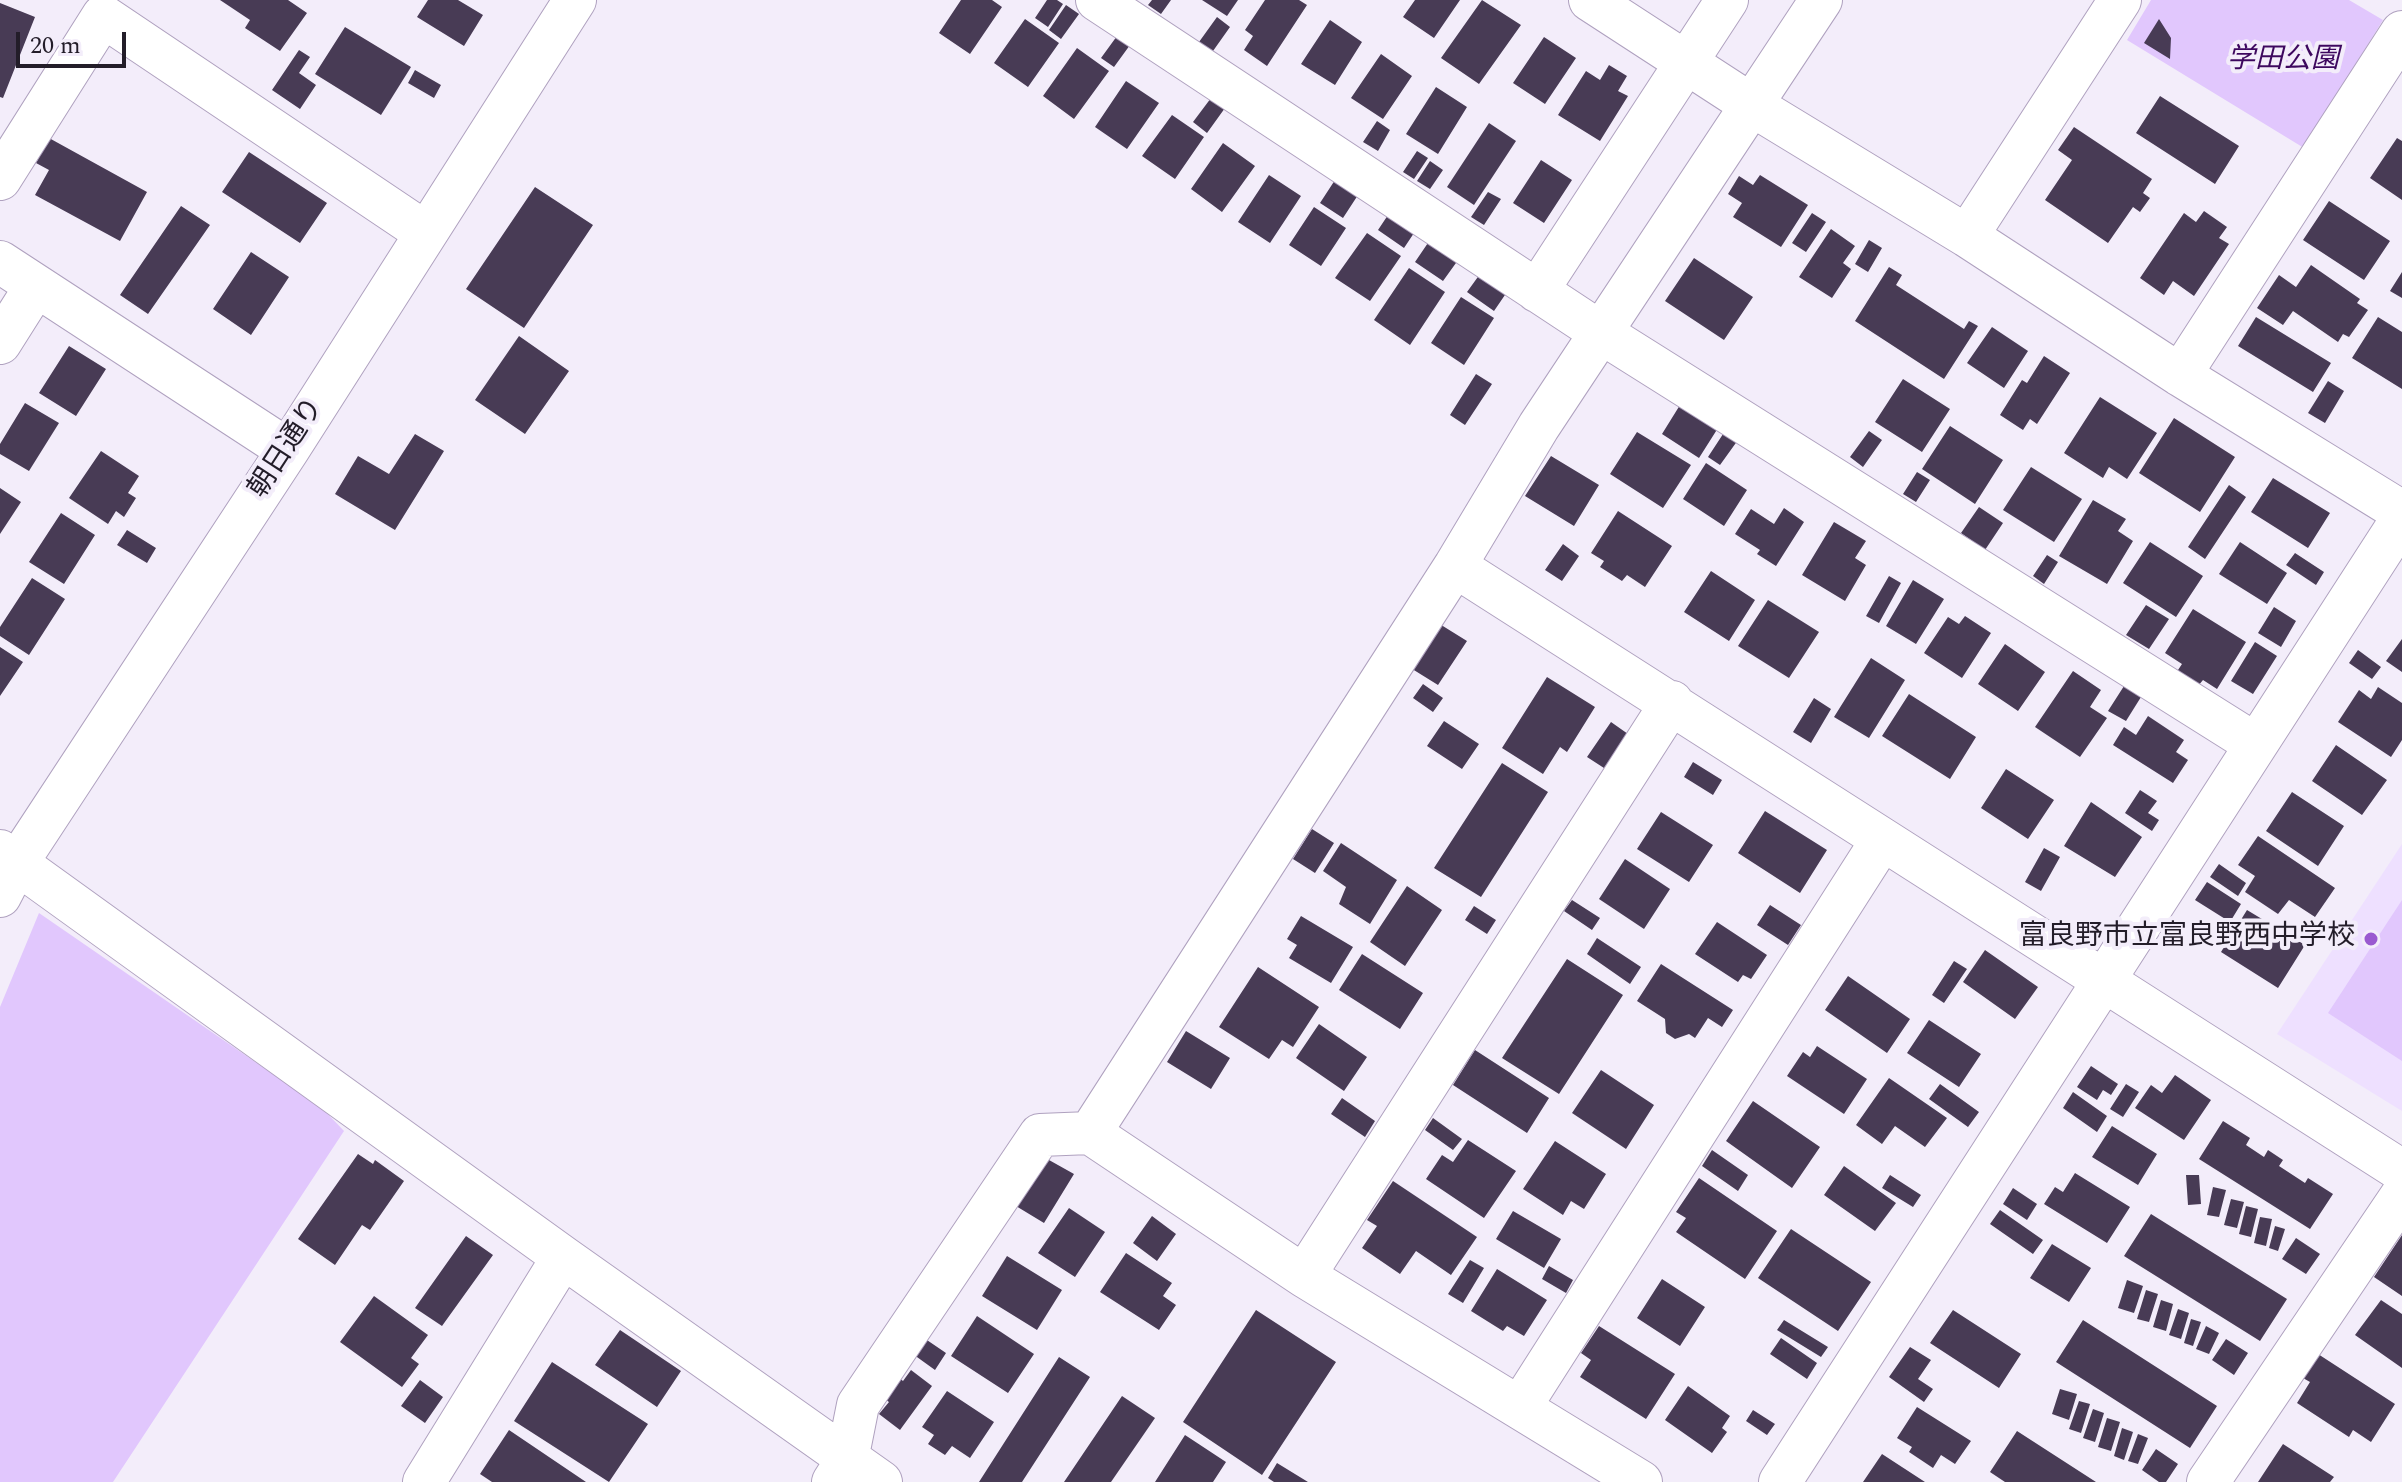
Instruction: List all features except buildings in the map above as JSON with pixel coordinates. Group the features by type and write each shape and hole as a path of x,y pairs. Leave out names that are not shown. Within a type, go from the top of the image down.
{"street":[{"name":"朝日通り","path":"6,870 288,450 575,0"},
{"path":"1097,0 1600,332 2255,744"},
{"path":"1590,0 1750,104 1967,236 2180,375 2402,512"},
{"path":"1537,291 1727,0"},
{"path":"1090,1133 1455,566 1539,426 1821,0"},
{"path":"1967,236 2120,0"},
{"path":"0,179 103,16 426,233"},
{"path":"2180,375 2402,32"},
{"path":"0,262 288,450"},
{"path":"0,343 36,286"},
{"path":"1780,1482 2402,519"},
{"path":"1455,566 2402,1171"},
{"path":"1304,1276 1672,702"},
{"path":"1520,1407 1882,840"},
{"path":"6,870 563,1257 840,1471 881,1482"},
{"path":"840,1471 858,1405 1040,1135 1090,1133 1304,1276 1641,1482"},
{"path":"2208,1482 2402,1195"},
{"path":"424,1482 563,1257"}],"shaded area":[{"name":"富良野市立富良野西中学校","path":"2402,844 2402,1111 2277,1034"}],"green space":[{"name":"学田公園","path":"2151,0 2349,0 2383,20 2304,148 2127,40"},
{"path":"2402,900 2402,1061 2328,1013"},
{"path":"39,913 322,1108 344,1131 113,1482 0,1482 0,1007"}],"place":[{"name":"富良野市立富良野西中学校","path":"2371,939"}]}
